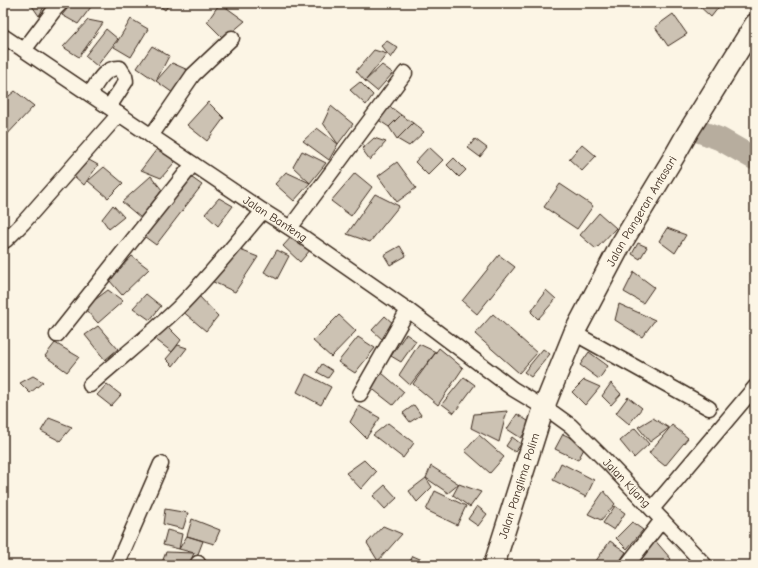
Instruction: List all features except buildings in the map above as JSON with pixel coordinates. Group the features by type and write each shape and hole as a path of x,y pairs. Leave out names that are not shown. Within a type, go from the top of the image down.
{"street":[{"path":"24,50 61,3"},
{"name":"Jalan Pangeran Antasari","path":"544,407 574,333 620,246 755,24"},
{"name":"Jalan Banteng","path":"3,36 290,228 408,310 514,389 544,407"},
{"path":"151,136 193,75 232,38"},
{"path":"3,242 23,223 114,111 126,81 126,76 120,68 112,69 105,73 90,94"},
{"path":"290,228 404,73"},
{"path":"57,335 193,164"},
{"path":"90,385 159,326 179,306 209,274 263,211"},
{"path":"360,394 408,310"},
{"path":"574,333 708,408"},
{"path":"652,509 755,387"},
{"name":"Jalan Kijang","path":"544,407 571,426 705,565"},
{"name":"Jalan Panglima Polim","path":"494,565 544,407"},
{"path":"117,565 161,464"},
{"path":"627,565 662,520"}],"waterway":[{"path":"693,129 720,139 755,159"}]}
